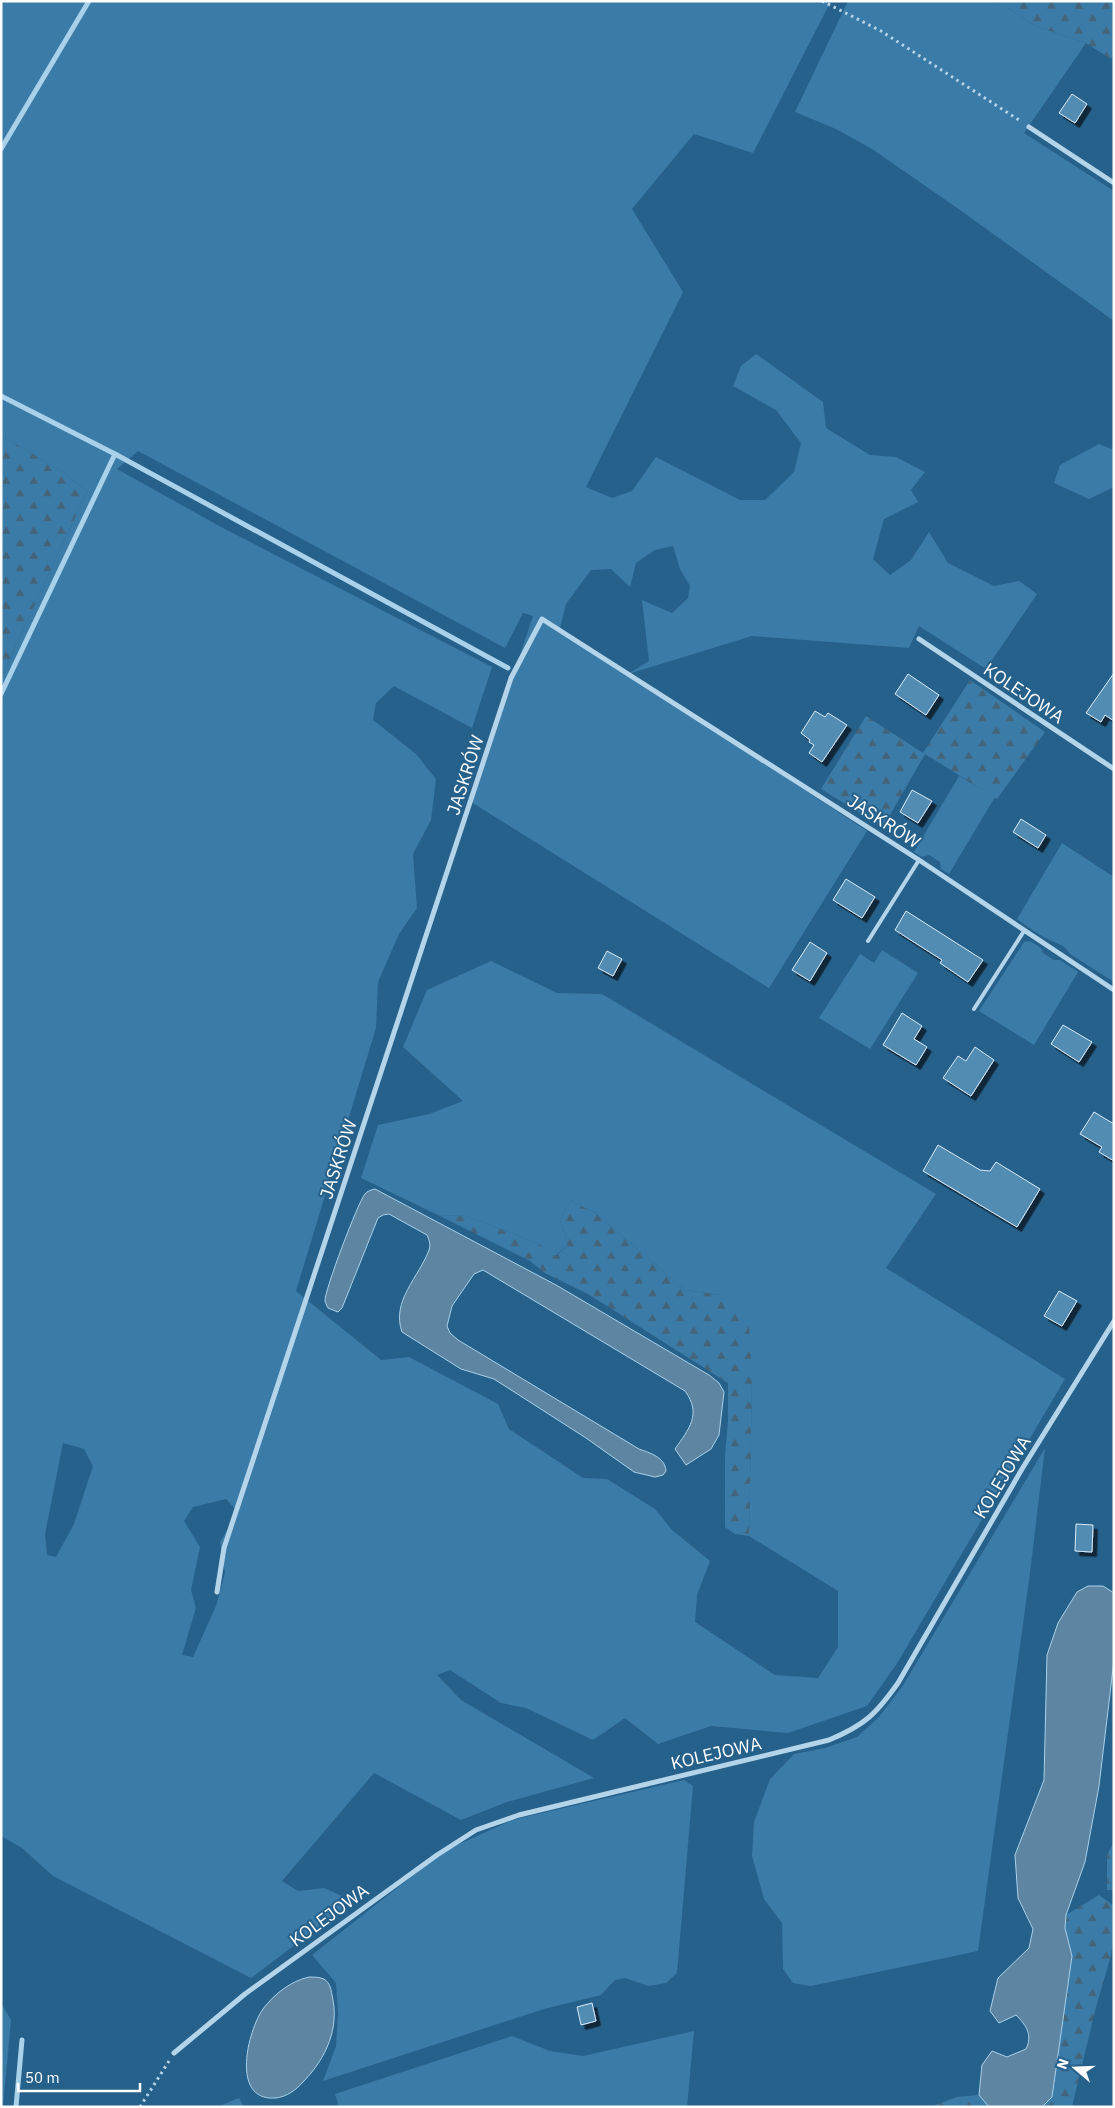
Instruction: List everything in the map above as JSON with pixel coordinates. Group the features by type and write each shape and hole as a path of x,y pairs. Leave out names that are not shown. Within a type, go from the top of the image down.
{"street":[{"path":"1028,127 1114,182"},
{"name":"JASKRÓW","path":"217,1592 224,1548 511,678 542,619 919,860 1114,990"},
{"name":"KOLEJOWA","path":"919,639 1114,769"},
{"name":"KOLEJOWA","path":"174,2053 245,1994 437,1855 476,1830 519,1815 829,1740 862,1724 878,1709 898,1683 1022,1470 1114,1321"}],"lane":[{"path":"868,941 919,860"},
{"path":"974,1009 1024,931"}],"path":[{"path":"822,1 881,31 1028,127"},
{"path":"140,2107 174,2053"}],"green space":[{"path":"1,1 831,1 753,153 694,134 632,209 683,292 586,487 612,498 632,491 656,457 740,500 765,500 794,472 801,443 776,410 733,386 741,366 756,354 823,402 826,428 870,455 896,457 925,472 911,490 918,502 884,519 873,559 890,575 911,560 929,532 948,563 994,586 1019,581 1037,594 986,669 919,626 909,648 752,636 628,674 867,831 769,988 471,802 533,616 523,613 505,648 138,451 117,469 221,527 492,667 472,728 394,686 376,703 373,720 416,754 436,779 431,820 413,854 417,908 399,934 378,982 376,1028 296,1291 381,1360 409,1357 498,1404 509,1429 583,1478 607,1479 655,1509 672,1530 710,1561 697,1595 695,1622 775,1675 818,1678 838,1647 838,1591 749,1536 752,1381 720,1295 685,1290 595,1213 571,1201 560,1220 568,1245 555,1256 537,1243 466,1216 438,1215 361,1178 378,1125 429,1114 463,1101 403,1047 427,990 491,961 557,993 602,994 936,1194 886,1268 1065,1379 896,1665 867,1706 788,1733 711,1726 658,1744 625,1718 593,1740 526,1708 501,1703 450,1670 437,1675 461,1700 594,1778 507,1802 461,1820 374,1773 282,1881 298,1891 324,1888 353,1901 251,1978 53,1876 22,1848 1,1836 1,678 87,491 61,471 1,435","holes":["673,546 680,569 690,586 688,598 672,613 642,600 649,661 628,674 559,632 566,604 591,570 611,569 630,587 636,563 655,550","63,1443 84,1449 93,1466 74,1524 56,1557 47,1555 45,1534","226,1499 238,1512 220,1542 225,1573 216,1606 193,1657 182,1655 196,1608 191,1590 200,1547 184,1521 193,1507"]},
{"path":"848,1 996,1 1036,26 1086,43 1024,133 1114,191 1114,321 872,149 836,129 795,112"},
{"path":"996,1 1114,1 1114,55 1111,59 1086,43 1036,26"},
{"path":"1,435 61,471 87,491 1,678"},
{"path":"1099,444 1114,450 1114,487 1089,499 1054,483 1060,465"},
{"path":"970,680 1045,732 997,799 925,754 883,827 821,789 866,716 923,753"},
{"path":"959,776 995,797 949,874 941,869 940,862 929,855 922,857 914,852"},
{"path":"1062,843 1114,877 1114,982 1070,954 1063,946 1040,935 1017,919"},
{"path":"1030,941 1041,948 1043,953 1054,960 1060,960 1078,972 1034,1045 979,1011 1024,942"},
{"path":"882,950 918,973 870,1049 819,1018 860,954 874,963"},
{"path":"571,1201 595,1213 685,1290 720,1295 749,1322 752,1381 749,1536 735,1534 725,1527 728,1383 588,1294 545,1273 530,1261 438,1215 466,1216 537,1243 556,1256 568,1245 560,1220"},
{"path":"1045,1448 1030,1573 978,1951 811,1986 793,1983 783,1969 782,1923 764,1899 752,1856 754,1822 770,1779 794,1754 825,1748 857,1737 878,1718 902,1687"},
{"path":"684,1780 693,1786 677,1973 666,1983 648,1986 625,1978 615,1980 601,1995 544,2009 323,2081 336,2046 338,2014 336,1983 312,1955 444,1851 512,1820"},
{"path":"1114,1841 1114,1890 1107,1890 1107,1856"},
{"path":"1099,1895 1114,1906 1114,1938 1072,2107 1042,2107 1052,2097 1072,1956 1065,1928 1066,1915"},
{"path":"1,2003 11,2020 3,2107 1,2107"},
{"path":"694,2031 687,2107 339,2107 335,2094 512,2036 550,2051 583,2056"},
{"path":"979,2095 989,2107 930,2107 957,2097"},
{"path":"239,2098 244,2107 217,2107"}],"shaded area":[{"path":"375,1189 556,1285 709,1375 719,1383 724,1392 719,1435 711,1449 686,1465 675,1449 692,1421 693,1407 685,1391 483,1270 474,1274 452,1306 447,1326 450,1333 458,1340 639,1449 656,1456 665,1466 666,1471 663,1475 655,1477 634,1472 586,1438 494,1379 461,1369 402,1332 400,1310 403,1300 425,1260 430,1244 427,1235 389,1214 378,1218 342,1308 338,1312 328,1308 325,1301 326,1294 349,1229 365,1194"},
{"path":"1088,1586 1103,1586 1114,1593 1114,1660 1099,1786 1085,1862 1066,1915 1065,1928 1072,1956 1052,2097 1042,2107 989,2107 979,2095 982,2065 992,2051 1007,2057 1026,2049 1029,2039 1025,2026 1016,2015 999,2023 990,2011 998,1978 1029,1948 1033,1929 1018,1898 1015,1855 1044,1780 1047,1655 1058,1623 1077,1592"},
{"path":"309,1977 324,1979 331,1988 334,2019 325,2052 312,2072 287,2095 275,2098 261,2096 252,2088 247,2077 248,2047 257,2019 263,2009 278,1993 289,1985"}],"building":[{"path":"1072,94 1087,104 1075,123 1059,113"},
{"path":"1114,673 1114,721 1105,715 1101,722 1086,713"},
{"path":"908,674 939,695 926,715 895,694"},
{"path":"815,711 825,717 828,713 847,725 822,762 809,753 814,745 801,733"},
{"path":"912,790 932,801 918,823 900,812"},
{"path":"1021,819 1046,835 1038,848 1013,832"},
{"path":"846,879 875,897 862,918 833,900"},
{"path":"906,911 983,960 968,982 940,963 942,960 895,930"},
{"path":"810,942 827,953 810,981 792,970"},
{"path":"607,951 622,959 613,976 598,968"},
{"path":"902,1013 922,1026 914,1039 927,1047 916,1065 883,1045"},
{"path":"1063,1025 1092,1042 1079,1062 1051,1044"},
{"path":"975,1047 994,1060 971,1096 943,1078 958,1056 966,1061"},
{"path":"1094,1112 1114,1124 1114,1161 1099,1152 1102,1147 1080,1134"},
{"path":"938,1145 980,1170 990,1171 996,1162 1040,1189 1017,1227 923,1171"},
{"path":"1059,1291 1077,1301 1062,1326 1044,1316"},
{"path":"1076,1524 1093,1525 1092,1552 1075,1551"},
{"path":"592,2003 596,2021 581,2025 577,2007"}],"waterway":[{"path":"1,149 89,1"},
{"path":"1,396 115,454 508,668"},
{"path":"1,694 115,454"},
{"path":"16,2107 22,2040"}]}
